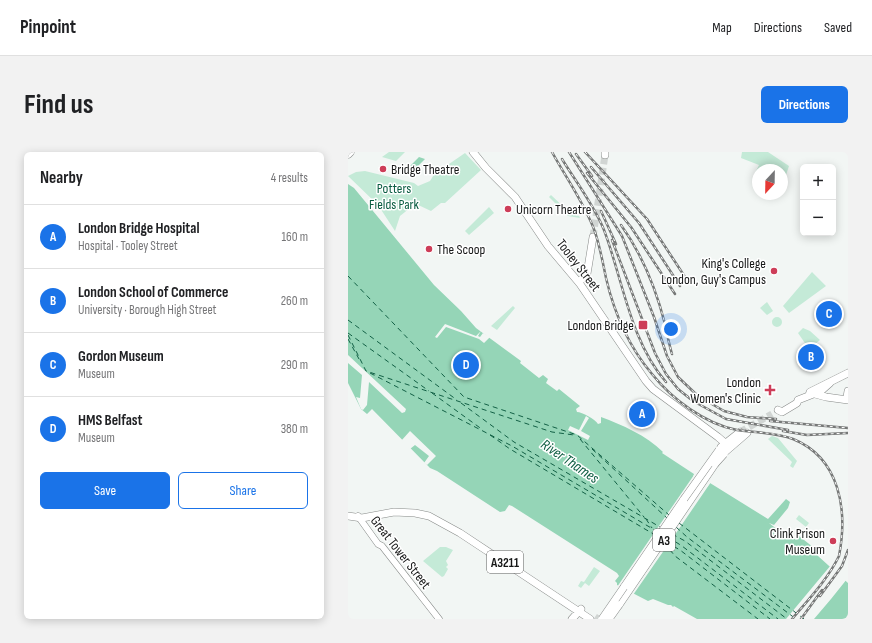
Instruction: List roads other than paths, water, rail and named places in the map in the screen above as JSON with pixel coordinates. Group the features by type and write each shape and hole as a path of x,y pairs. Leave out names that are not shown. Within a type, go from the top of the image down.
{"main road":[{"name":"Tooley Street","path":"473,152 486,168 516,197 548,246 579,282 636,369 649,385 725,443"},
{"path":"579,282 587,274 593,237"},
{"path":"775,412 794,399 798,400 848,373"},
{"path":"814,392 848,396"},
{"name":"A3","path":"609,619 626,589 723,452 736,442 744,433 725,443 723,452"},
{"path":"725,443 728,445 736,442"},
{"name":"A3211","path":"358,516 361,514 394,507 406,508 439,516 580,610"},
{"name":"A3211","path":"358,516 362,518 394,512 415,513 429,516 446,524 580,610 596,618"},
{"path":"348,516 358,516"},
{"name":"A3","path":"596,618 626,589"},
{"path":"572,619 580,610"}],"street":[{"name":"Great Tower Street","path":"358,516 375,540 382,546 439,619"}],"water":[{"path":"419,157 425,159 416,168 410,166"},
{"name":"River Thames","path":"348,184 354,188 434,285 476,328 521,361 520,363 539,378 543,375 548,379 546,383 557,391 559,389 580,406 576,409 577,412 588,416 598,424 601,423 601,417 625,427 649,440 663,452 662,453 694,474 693,477 707,487 710,483 768,519 786,499 790,502 788,508 774,525 769,523 778,530 783,530 796,540 799,536 818,551 816,553 818,556 848,583 848,619 697,619 674,606 673,607 653,599 648,601 617,585 615,581 619,576 617,573 512,506 509,505 505,511 500,512 430,468 372,409 367,414 361,409 348,383"}],"tunnel":[{"path":"593,237 605,155"},
{"path":"740,432 772,414"}],"railway":[{"path":"552,152 581,201 591,222 598,243 609,291 623,329 644,364 660,383 679,401 701,416 713,422 737,430 772,434 793,439 809,448 821,459 831,472 837,487 841,504 842,539 839,556 824,581 792,619"},
{"path":"569,152 622,236 654,317 667,356 678,377 698,396 724,411 747,417 776,419"},
{"path":"585,152 647,219 687,280"},
{"path":"576,154 592,176"},
{"path":"562,159 600,221 611,249 636,329 654,366 666,382"},
{"path":"591,167 639,223 680,286"},
{"path":"587,173 631,227 675,294"},
{"path":"601,211 616,244"},
{"path":"621,225 629,236 648,272 665,324 672,354"},
{"path":"612,240 655,353 666,374 678,389 693,401 726,419 788,430"},
{"path":"770,421 848,428"},
{"path":"783,431 807,435 848,433"},
{"path":"820,596 842,566 848,550"},
{"path":"801,619 822,590"}],"place":[{"name":"Bridge Theatre","path":"383,169"},
{"name":"Unicorn Theatre","path":"508,209"},
{"name":"The Scoop","path":"429,249"},
{"name":"King's College London, Guy's Campus","path":"774,271"},
{"name":"Gordon Museum","path":"829,314"},
{"name":"London Bridge","path":"643,325"},
{"name":"London School of Commerce","path":"811,357"},
{"name":"HMS Belfast","path":"466,365"},
{"name":"London Women's Clinic","path":"770,390"},
{"name":"London Bridge Hospital","path":"642,414"},
{"name":"Clink Prison Museum","path":"833,541"}],"park label":[{"name":"Potters Fields Park","path":"394,196"}]}
